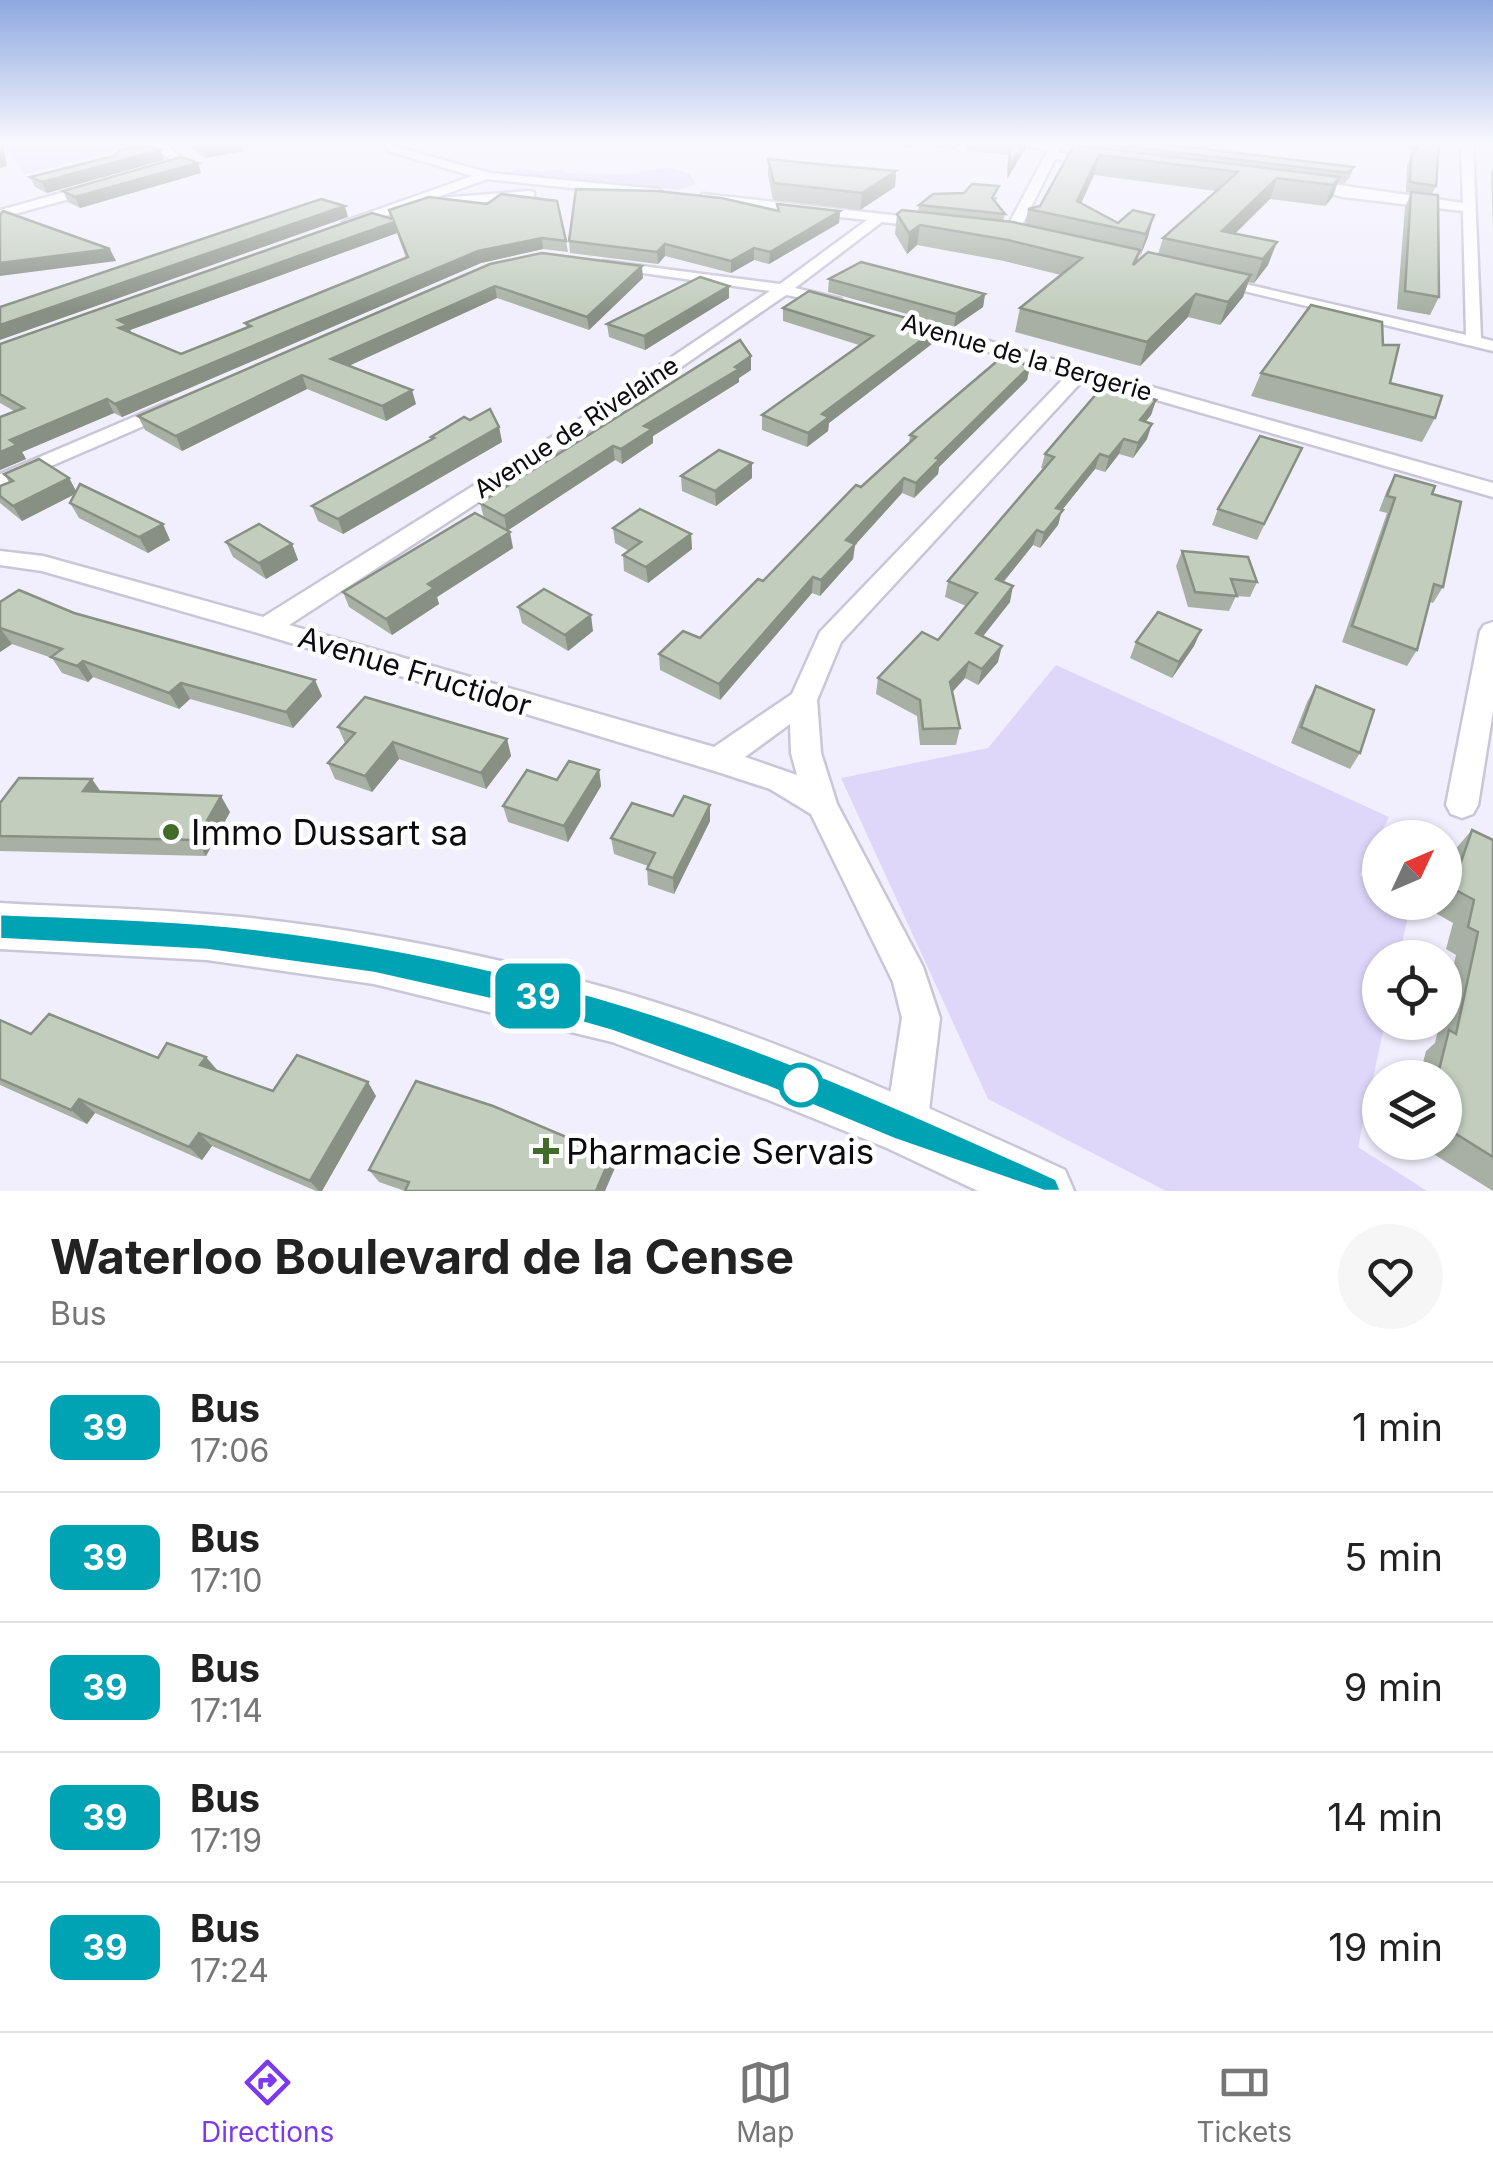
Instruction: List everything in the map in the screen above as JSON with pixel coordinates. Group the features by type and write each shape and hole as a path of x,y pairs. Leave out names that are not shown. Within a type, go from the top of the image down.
{"main road":[{"path":"0,926 207,937 374,960 539,996 612,1016 766,1071 906,1128 1044,1191"}],"street":[{"path":"0,214 53,200"},
{"path":"329,232 419,200"},
{"path":"404,205 469,200"},
{"path":"714,200 937,224"},
{"path":"1023,200 1002,234 1029,240"},
{"path":"1409,200 1467,207"},
{"path":"1467,200 1475,335 1471,341"},
{"name":"Avenue de Rivelaine","path":"267,627 788,289 878,218"},
{"name":"Avenue de la Bergerie","path":"582,261 788,289 861,310"},
{"path":"1202,279 1493,346"},
{"name":"Avenue de la Bergerie","path":"897,320 1493,490"},
{"path":"906,1128 921,1018 910,979 822,805 806,753 803,700 829,638 1080,372"},
{"path":"0,482 180,403"},
{"name":"Avenue Fructidor","path":"0,559 43,564 718,760 780,780 822,805"},
{"path":"1462,806 1493,631"},
{"path":"718,760 803,700"}],"shaded area":[{"path":"1056,665 1389,817 1362,820 1362,920 1407,920 1403,940 1362,940 1362,1040 1381,1040 1377,1060 1362,1060 1362,1129 1358,1147 1362,1150 1362,1160 1378,1160 1427,1191 1166,1191 988,1099 841,778 988,748"}],"building":[{"path":"319,200 345,206 0,325 0,307"},
{"path":"421,200 487,204 493,200 557,201 566,241 542,238 478,251 115,404 107,399 10,440 17,445 0,452 0,417 24,408 0,394 0,344 372,213 393,219 389,210","holes":["394,222 408,257 245,323 251,326 181,354 119,328 128,325 118,320"]},
{"path":"575,200 728,200 779,211 777,204 840,211 770,252 754,248 731,261 665,244 657,252 569,241"},
{"path":"926,200 993,200 1005,214 919,205"},
{"path":"1044,200 1078,200 1118,223 1133,210 1154,215 1146,234 1028,209 1040,206"},
{"path":"1207,200 1255,200 1222,231 1277,242 1263,259 1163,238"},
{"path":"1411,200 1438,200 1439,297 1405,291"},
{"path":"902,210 1013,222 1140,250 1133,265 1148,252 1251,275 1228,302 1196,294 1147,342 1020,308 1082,258 920,225 909,233 897,214"},
{"path":"3,211 110,249 0,263"},
{"path":"542,253 642,266 587,317 495,286 331,359 412,390 382,406 302,375 176,436 138,416 490,264"},
{"path":"861,262 985,294 956,314 829,279"},
{"path":"700,277 729,286 644,336 607,324"},
{"path":"809,291 939,327 822,414 829,417 808,433 762,415 873,336 783,308"},
{"path":"1311,305 1382,322 1383,345 1399,345 1390,383 1442,396 1435,418 1261,373"},
{"path":"740,340 751,356 735,367 739,369 644,426 652,429 621,449 613,446 504,516 480,503"},
{"path":"1002,357 1030,366 936,458 940,459 916,483 904,478 846,540 855,544 821,580 813,577 719,684 659,654 683,631 700,638 758,579 763,581 856,485 861,487 916,437 910,435"},
{"path":"1104,385 1156,400 1140,420 1152,424 1138,443 1124,439 1109,457 1100,454 1056,508 1063,510 1044,533 1037,530 996,579 1013,586 976,633 1002,646 982,669 969,662 950,682 960,728 923,729 920,700 878,678 922,632 938,640 977,593 948,581 1054,457 1045,454"},
{"path":"490,409 499,427 338,519 312,506 464,417 470,420"},
{"path":"1260,436 1302,448 1264,524 1218,509"},
{"path":"719,450 752,463 715,491 681,476"},
{"path":"39,459 69,478 13,506 0,496 0,486 13,481 4,474"},
{"path":"1395,475 1435,486 1432,494 1461,502 1443,587 1434,584 1417,650 1352,626 1395,498 1387,496"},
{"path":"80,484 163,524 139,537 70,503"},
{"path":"640,509 691,534 646,567 623,555 641,542 613,528"},
{"path":"475,513 510,532 428,584 434,588 386,619 343,592"},
{"path":"259,524 292,544 259,563 226,542"},
{"path":"1182,551 1248,557 1257,582 1231,579 1237,596 1195,592"},
{"path":"544,589 591,615 565,635 518,607"},
{"path":"19,590 74,613 315,680 286,712 181,683 169,693 83,661 77,666 51,657 62,649 0,628 0,602"},
{"path":"1158,612 1201,630 1179,662 1136,642"},
{"path":"1316,686 1374,710 1360,753 1301,727"},
{"path":"365,697 507,739 481,773 393,742 365,776 328,763 355,733 338,727"},
{"path":"569,761 599,770 564,826 503,806 527,770 557,780"},
{"path":"19,778 92,779 83,791 221,796 196,840 0,836 0,803"},
{"path":"684,796 710,805 673,878 647,869 655,853 611,838 632,803 673,816"},
{"path":"1472,830 1493,840 1493,1157 1462,1138 1462,1060 1442,1060 1446,1040 1462,1040 1462,1006 1478,932 1468,927 1474,900 1462,893 1462,859"},
{"path":"49,1014 158,1058 167,1043 206,1057 200,1065 273,1091 297,1055 368,1082 310,1181 199,1133 189,1147 79,1099 71,1110 0,1079 0,1020 31,1034"},
{"path":"416,1081 493,1106 611,1156 596,1191 405,1191 409,1182 369,1170"}],"bus line":[{"name":"39","path":"0,926 207,937 374,960 539,996 612,1016 766,1071 906,1128 1044,1191"}],"place":[{"name":"Immo Dussart sa","path":"171,832"},
{"name":"Pharmacie Servais","path":"546,1151"}]}
